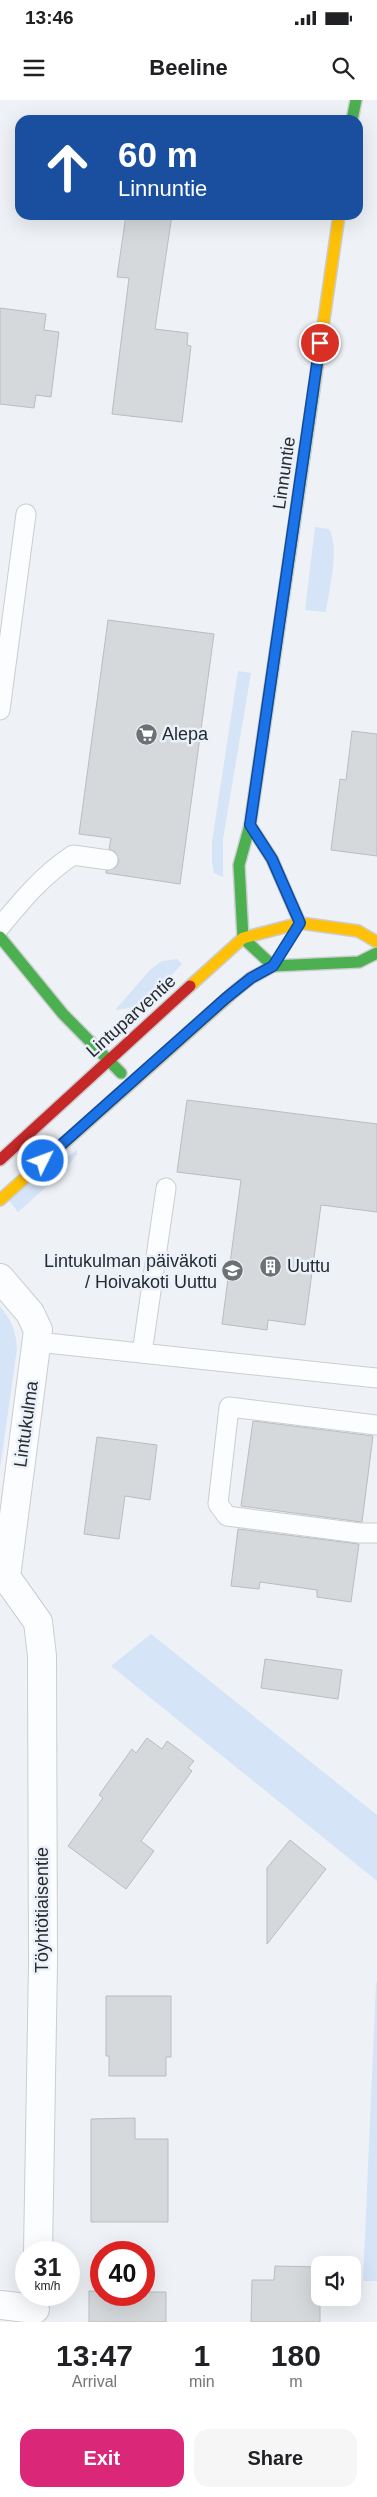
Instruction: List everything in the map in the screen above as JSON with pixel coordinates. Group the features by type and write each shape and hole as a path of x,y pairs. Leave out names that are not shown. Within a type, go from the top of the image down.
{"street":[{"path":"353,115 356,100"},
{"name":"Linnuntie","path":"243,938 239,865 250,825 338,220"},
{"path":"250,825 272,859 300,923"},
{"path":"291,938 300,923"},
{"path":"300,923 358,931 377,942"},
{"name":"Lintuparventie","path":"0,1160 243,938 300,923"},
{"path":"0,937 63,1014 131,1083"},
{"path":"243,938 273,966"},
{"path":"273,966 282,952"},
{"path":"0,1200 226,998 251,978 273,966 359,962 377,953"},
{"name":"Lintukulma","path":"0,1278 36,1322 38,1342 3,1577"},
{"name":"Töyhtötiaisentie","path":"3,1577 38,1622 42,1656 43,1964 38,2241"},
{"path":"0,2304 35,2308"}],"lane":[{"path":"0,710 26,514"},
{"path":"0,927 33,887 49,871 73,855 108,860"},
{"path":"142,1353 166,1188"},
{"path":"38,1342 377,1378"},
{"path":"377,1425 229,1407 218,1504 227,1516 359,1533 377,1533"}],"shaded area":[{"path":"315,527 329,529 334,547 333,569 326,612 305,610"},
{"path":"238,671 251,673 223,839 223,877 214,873 212,842"},
{"path":"177,959 182,964 145,1001 126,1009 115,1010 151,969 162,961"},
{"path":"77,1150 77,1154 64,1171 18,1212 8,1199"},
{"path":"0,1307 13,1326 17,1349 0,1469"},
{"path":"151,1634 377,1815 377,1881 111,1666"},
{"path":"377,1982 377,2281 363,2281 376,1984"}],"building":[{"path":"125,220 171,220 155,329 188,333 187,345 191,346 182,422 112,414 129,278 117,277"},
{"path":"0,308 46,314 44,330 59,332 51,397 36,395 34,408 0,404"},
{"name":"Alepa","path":"108,620 214,634 180,884 106,873 106,871 116,867 119,861 115,852 109,849 111,838 79,834"},
{"path":"352,731 377,734 377,856 331,850 340,779 346,780"},
{"name":"Uuttu","path":"187,1100 377,1124 377,1212 321,1205 305,1325 268,1320 267,1330 222,1324 241,1180 177,1172"},
{"path":"253,1421 373,1436 362,1522 241,1506"},
{"path":"97,1437 157,1445 150,1500 125,1496 119,1539 84,1534"},
{"path":"238,1529 359,1544 351,1602 317,1597 317,1590 260,1582 259,1589 231,1586"},
{"path":"265,1659 342,1670 338,1699 261,1688"},
{"path":"147,1738 162,1749 167,1741 194,1761 188,1768 192,1771 141,1841 154,1851 126,1889 68,1846 103,1798 99,1795 132,1749 136,1753"},
{"path":"290,1840 326,1869 267,1944 267,1868"},
{"path":"106,1996 171,1996 171,2057 166,2057 166,2076 109,2076 109,2056 106,2056"},
{"path":"135,2118 135,2139 168,2139 168,2222 91,2222 91,2119"},
{"path":"275,2266 311,2267 311,2306 320,2306 320,2322 251,2322 252,2280 274,2280"},
{"path":"89,2291 90,2306 155,2306 155,2292 166,2292 166,2322 89,2322"}],"traffic: fast":[{"path":"353,115 356,100"},
{"path":"273,966 243,938 239,865 250,825 314,389"},
{"path":"250,825 272,859 300,923"},
{"path":"0,937 63,1014 121,1073"},
{"path":"235,991 251,978 273,966 359,962 377,953"}],"traffic: slow":[{"path":"314,389 338,220"},
{"path":"190,986 243,938 300,923 358,931 377,942"},
{"path":"0,1200 235,991"}],"traffic: jam":[{"path":"0,1160 190,986"}],"place":[{"name":"Alepa","path":"146,734"},
{"name":"Uuttu","path":"271,1266"},
{"name":"Lintukulman päiväkoti / Hoivakoti Uuttu","path":"233,1271"}],"route":[{"path":"43,1161 226,998 251,978 273,966 300,923 272,859 250,825 320,343"}]}
